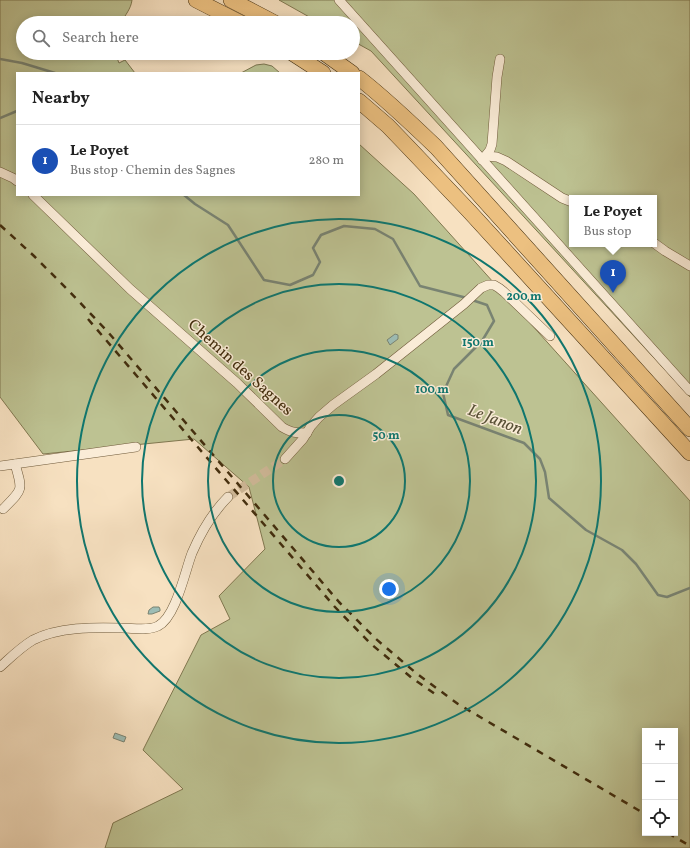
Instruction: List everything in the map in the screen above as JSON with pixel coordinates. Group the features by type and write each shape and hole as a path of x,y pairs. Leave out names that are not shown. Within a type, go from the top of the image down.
{"highway":[{"path":"196,0 227,16"},
{"path":"231,0 262,16"},
{"path":"303,60 321,72"},
{"path":"334,60 351,72"},
{"path":"360,79 398,111 436,148 690,430"},
{"path":"360,102 388,126 469,211 690,453"}],"street":[{"path":"339,0 354,16"},
{"path":"360,23 484,158 690,392"},
{"path":"484,158 490,150 493,135 500,59"},
{"path":"484,158 497,157 506,161 562,198 569,201"},
{"path":"0,172 16,180"},
{"name":"Chemin des Sagnes","path":"34,196 130,289 237,382 282,427 295,433 307,433"},
{"path":"657,245 690,266"},
{"path":"285,459 296,448 311,426 333,405 376,374 482,288 488,285 494,285 499,288 550,336"},
{"path":"0,466 136,447"},
{"path":"3,509 19,492 20,480 15,464"},
{"path":"0,667 15,653 33,641 47,634 62,630 152,628 160,625 171,612 192,553 200,536 220,506 228,497"}],"green space":[{"path":"0,0 132,0 125,16 16,16 16,60 118,60 119,63 125,60 134,72 16,72 16,196 360,196 360,145 414,194 690,501 690,848 105,848 113,823 183,789 143,750 201,635 230,619 219,596 265,549 249,487 194,439 43,454 0,397"},
{"path":"279,0 690,0 690,397 371,51 360,45 360,16 308,16"},
{"path":"264,64 272,66 279,72 243,72 256,65"}],"water":[{"path":"395,334 398,335 398,339 390,345 387,340"},
{"path":"153,607 159,607 160,611 148,614 149,610"},
{"path":"115,733 126,737 124,742 113,738"}],"waterway":[{"name":"Le Janon","path":"0,59 22,63 52,72"},
{"path":"0,118 16,111"},
{"name":"Le Janon","path":"185,196 228,225 264,280 290,285 313,275 320,262 313,248 321,235 344,226 375,229 393,239 420,286 467,298"},
{"name":"Le Janon","path":"472,300 487,305 494,321 482,341 454,369 443,393 448,415 524,443 540,459 545,472 549,498 586,530 622,550 636,564 658,595 667,597 690,588"}],"tunnel":[{"path":"228,497 285,459"}],"railway":[{"path":"0,225 34,256 108,332 339,602 376,639 416,673 458,704 642,812"},
{"path":"88,319 334,606 371,644 412,678 438,696"},
{"path":"673,836 690,846"}],"place":[{"name":"Le Poyet","path":"613,293"}]}
